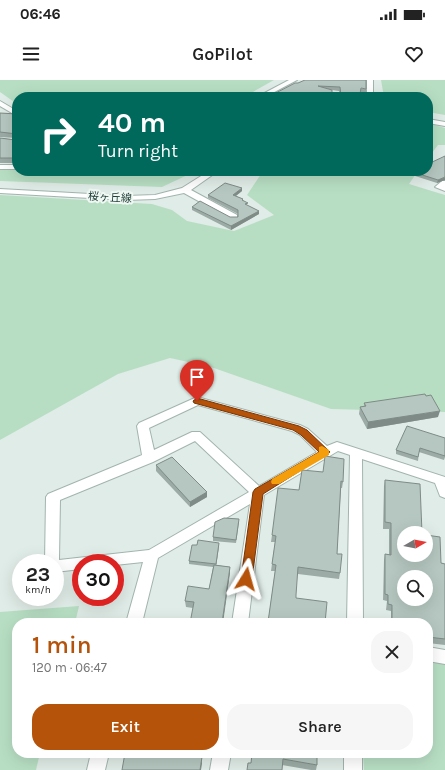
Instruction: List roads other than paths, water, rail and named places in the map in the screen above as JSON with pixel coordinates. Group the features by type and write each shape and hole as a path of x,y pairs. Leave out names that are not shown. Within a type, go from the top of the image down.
{"street":[{"path":"270,92 294,80"},
{"path":"370,80 370,92"},
{"path":"0,103 12,111"},
{"path":"433,122 445,124"},
{"path":"0,167 12,167"},
{"name":"桜ヶ丘線","path":"0,191 140,198 171,195 185,190 206,176"},
{"path":"445,183 439,187 445,190"},
{"path":"185,190 234,217"},
{"path":"149,459 143,426 197,401 296,428 304,432 325,452"},
{"path":"52,554 53,497 149,459 196,435 258,492"},
{"path":"64,565 152,555 336,446 440,480 445,493"},
{"path":"355,618 356,452"},
{"path":"241,618 258,492"},
{"path":"135,618 152,555"},
{"path":"433,655 445,657"},
{"path":"96,770 99,758"},
{"path":"219,770 221,758"},
{"path":"353,758 353,770"}]}
